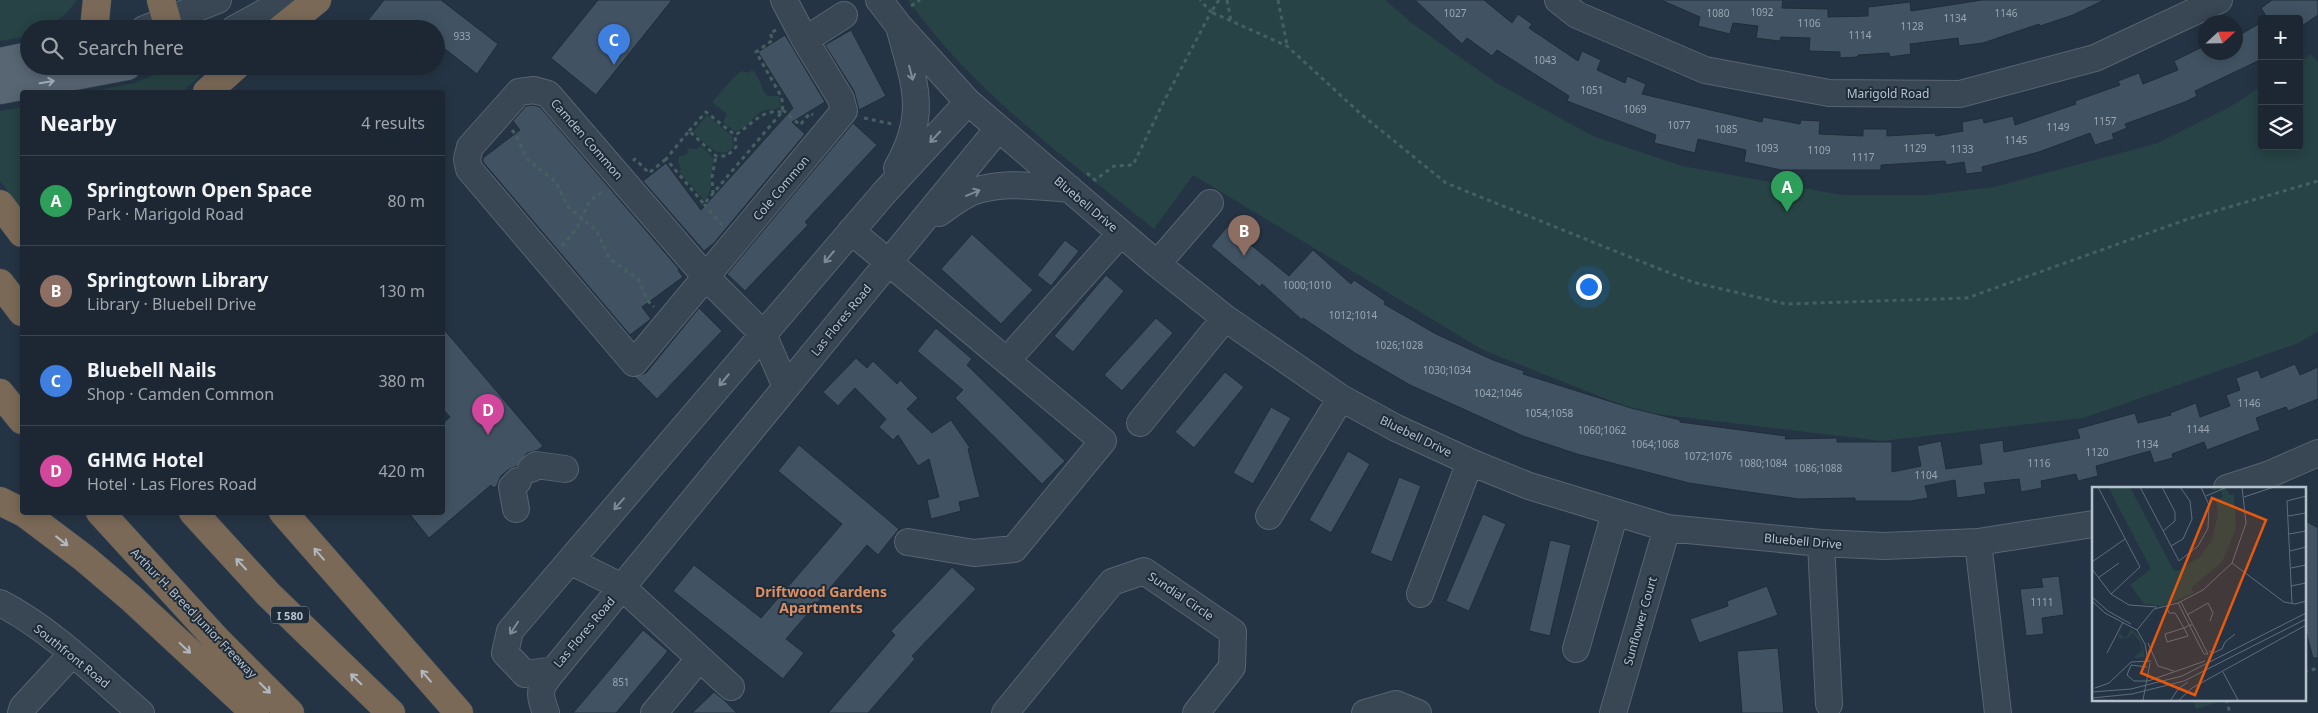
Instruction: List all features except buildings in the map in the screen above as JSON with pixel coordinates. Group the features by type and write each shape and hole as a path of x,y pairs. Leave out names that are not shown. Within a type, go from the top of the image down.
{"highway":[{"path":"95,20 98,0"},
{"path":"292,20 317,0"},
{"path":"209,90 226,75"},
{"path":"0,204 20,230"},
{"path":"0,283 20,309"},
{"path":"0,393 20,418"},
{"path":"0,500 20,510"},
{"path":"27,515 84,558 131,598 255,713"},
{"name":"Arthur H. Breed Junior Freeway","path":"103,515 218,640 290,713"},
{"name":"I 580","path":"195,515 268,594 391,713"},
{"path":"286,515 458,713"}],"main road":[{"path":"0,62 20,58"},
{"path":"0,90 79,75"}],"street":[{"path":"160,20 218,0"},
{"path":"250,20 286,0"},
{"path":"784,0 805,40 841,99 844,111"},
{"name":"Bluebell Drive","path":"879,0 905,16 968,102 998,129 1078,181 1121,233 1224,318 1341,398 1396,428 1470,462 1529,486 1668,528 1820,543 1884,546 1978,542 2092,524"},
{"name":"Marigold Road","path":"1558,0 1577,14 1705,70 1829,93 1951,94 1960,94 2095,58 2219,0"},
{"path":"805,40 844,15"},
{"name":"Las Flores Road","path":"884,193 904,154 916,116 916,91 905,16"},
{"name":"Camden Common","path":"634,363 470,169 467,159 470,147 519,92 534,90 548,94 706,277 763,334 786,387"},
{"name":"Las Flores Road","path":"968,102 851,231 510,631 505,653 525,674 554,670 998,129"},
{"name":"Cole Common","path":"634,363 844,111"},
{"name":"Las Flores Road","path":"917,227 971,192 988,187 1078,181"},
{"path":"1157,264 1210,203"},
{"path":"851,231 1103,441 1014,549 974,553 908,542"},
{"path":"1018,348 1121,233"},
{"path":"1140,423 1224,318"},
{"path":"1269,516 1341,398"},
{"path":"2230,487 2270,474 2318,453"},
{"path":"1420,594 1470,462"},
{"path":"516,509 512,487 536,465 565,469"},
{"path":"1576,649 1615,512"},
{"name":"Sunflower Court","path":"1613,713 1668,528"},
{"path":"1978,542 1998,713"},
{"path":"1820,543 1828,710"},
{"path":"570,561 622,587 731,687"},
{"name":"Sundial Circle","path":"1005,713 1112,582 1144,571 1233,632 1232,667 1196,713"},
{"name":"Southfront Road","path":"1,604 12,609 72,654 134,711"},
{"path":"21,713 22,707 72,654"},
{"path":"654,713 699,659"},
{"path":"546,713 540,696 542,685 554,670"},
{"path":"1365,713 1396,704 1418,713"}],"path":[{"path":"905,16 920,0"},
{"path":"1200,0 1211,12 1287,46 1362,114 1446,183 1692,282 1786,304 1967,298 2188,219 2318,181"},
{"path":"1078,181 1095,180 1114,166 1133,165 1162,105 1218,0"},
{"path":"1227,0 1231,21"},
{"path":"1278,0 1287,46"},
{"path":"689,131 716,156 727,156 736,147 735,135 706,112 689,131 666,159 704,204 782,112 781,96 756,52 773,40 770,33 783,26"},
{"path":"844,111 893,124"},
{"path":"735,135 764,113 782,112"},
{"path":"497,116 516,134 527,159 556,182 568,207 597,231 610,258 638,280 648,301 660,312"},
{"path":"713,194 712,177 716,156"},
{"path":"546,259 565,244 577,228 590,202 610,186 617,174"},
{"path":"2226,700 2230,713"}],"green space":[{"path":"0,0 77,0 58,20 20,20 20,38 0,41"},
{"path":"908,0 1385,0 1413,24 1498,84 1593,136 1682,166 1842,195 1927,195 1994,187 2158,143 2230,107 2258,89 2258,150 2303,150 2303,59 2311,54 2318,62 2318,331 2299,343 2083,418 1882,441 1639,412 1483,350 1193,175 1154,229 1023,123 962,65"},
{"path":"752,70 768,96 779,96 781,107 761,112 746,126 734,131 723,122 727,114 712,102 737,74 742,71 748,73"},
{"path":"154,75 201,75 184,90 99,90 134,83"},
{"path":"20,107 20,206 0,181 0,111"},
{"path":"707,115 732,136 733,147 728,151 723,153 712,149 693,132"},
{"path":"701,146 714,159 710,192 705,201 679,172 681,169 678,160 680,156 688,153 687,148 696,149"},
{"path":"2193,700 2222,700 2222,701 2196,709"}],"place":[{"name":"Bluebell Nails","path":"614,65"},
{"name":"Springtown Open Space","path":"1787,212"},
{"name":"Springtown Library","path":"1244,256"},
{"name":"GHMG Hotel","path":"488,435"}],"district":[{"name":"Driftwood Gardens Apartments","path":"821,600"}]}
